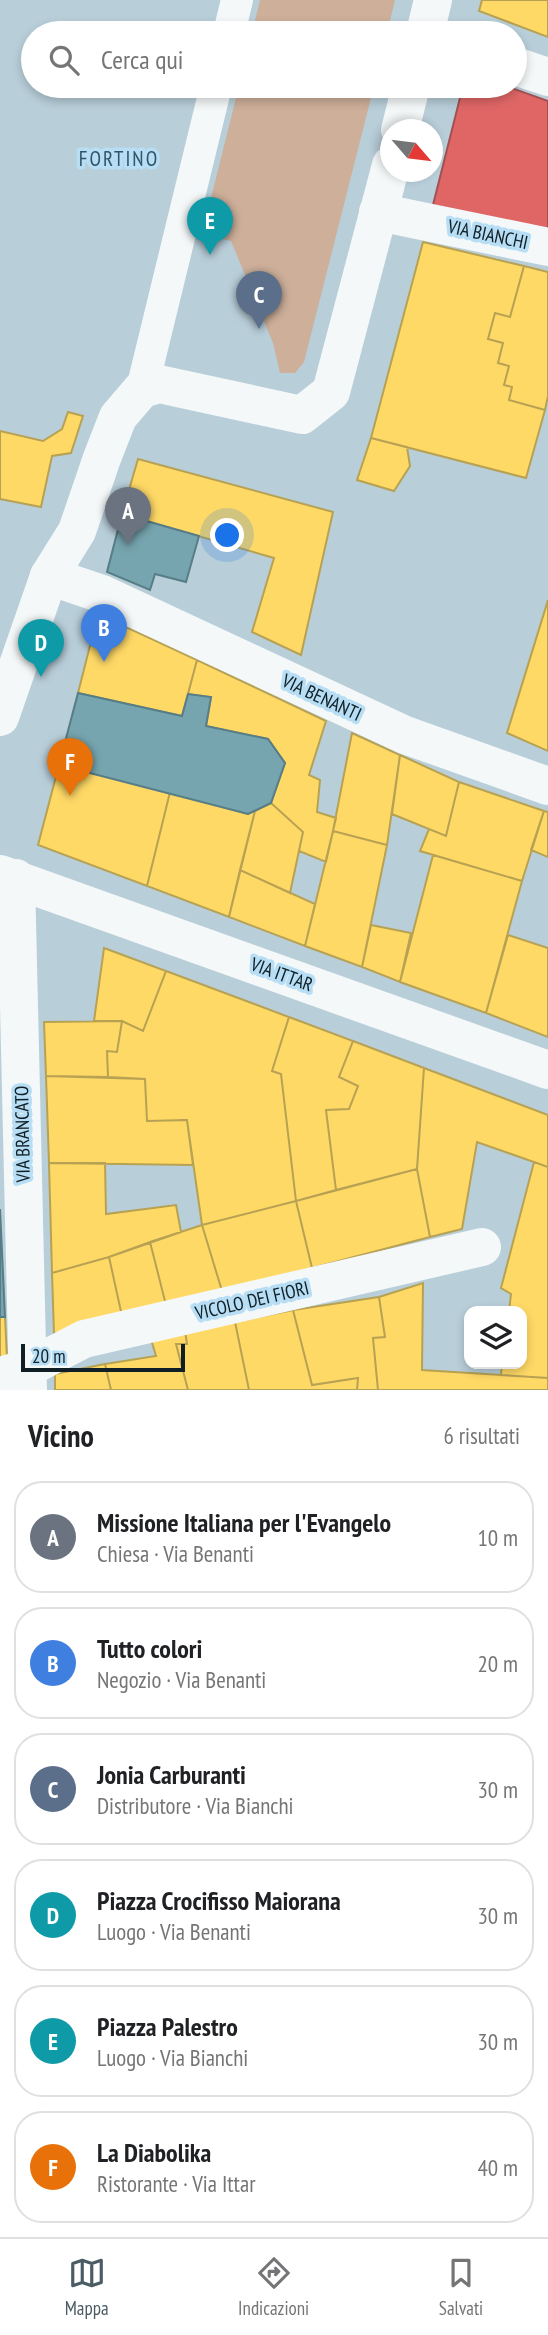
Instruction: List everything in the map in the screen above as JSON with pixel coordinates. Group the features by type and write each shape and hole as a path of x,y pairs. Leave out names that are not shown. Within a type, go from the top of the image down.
{"street":[{"path":"232,21 237,0"},
{"path":"428,21 433,0"},
{"path":"527,70 548,77"},
{"path":"0,717 49,576 77,531 118,417 142,389 213,98"},
{"path":"403,119 408,98"},
{"path":"142,389 159,384 302,415 331,392 386,182"},
{"name":"VIA BIANCHI","path":"378,212 548,247"},
{"name":"VIA BENANTI","path":"49,576 102,594 405,735 548,786"},
{"name":"VIA ITTAR","path":"8,876 548,1070"},
{"name":"VIA BRANCATO","path":"8,876 19,1378"},
{"name":"VICOLO DEI FIORI","path":"19,1378 84,1339 482,1247"}],"shaded area":[{"path":"260,0 395,0 390,21 255,21"},
{"path":"236,98 371,98 304,362 295,373 280,373 273,343 231,241 202,234"}],"building: Abitazioni":[{"path":"482,0 548,0 548,37 527,29 527,21 506,21 479,11"},
{"path":"423,242 524,266 510,317 495,313 488,339 503,343 498,363 509,366 504,385 512,387 509,400 545,410 526,478 371,438"},
{"path":"524,266 548,272 548,396 545,410 509,400 512,387 504,385 509,366 498,363 503,343 488,339 495,313 510,317"},
{"path":"68,412 83,416 71,453 52,456 41,507 0,499 0,431 43,441 62,429"},
{"path":"371,438 407,447 410,466 394,491 357,480"},
{"path":"138,459 333,512 301,655 252,632 274,558 122,514"},
{"path":"548,600 548,751 507,733"},
{"path":"98,614 197,660 182,716 78,693"},
{"path":"197,660 326,721 309,775 320,780 317,812 336,818 326,862 299,851 303,832 271,803 285,763 268,739 206,726 211,697 188,694"},
{"path":"352,733 400,755 387,845 333,831"},
{"path":"400,755 459,782 446,836 392,814"},
{"path":"59,765 170,792 147,886 38,845"},
{"path":"459,782 544,811 522,881 420,851 429,829 446,836"},
{"path":"170,792 248,814 255,811 229,917 147,886"},
{"path":"271,803 303,832 290,893 240,870 255,811"},
{"path":"544,811 548,812 548,857 531,850"},
{"path":"333,831 387,845 362,967 305,946"},
{"path":"433,855 522,881 486,1013 400,982"},
{"path":"240,870 315,904 305,946 229,917"},
{"path":"371,925 411,933 400,982 362,967"},
{"path":"508,935 548,948 548,1037 486,1013"},
{"path":"104,948 166,971 143,1031 122,1021 94,1021"},
{"path":"166,971 289,1017 272,1071 281,1074 296,1201 202,1225 187,1120 147,1121 145,1079 108,1077 107,1051 117,1052 122,1021 143,1031"},
{"path":"289,1017 353,1041 339,1077 358,1086 349,1109 326,1110 336,1190 296,1201 281,1074 272,1071"},
{"path":"122,1021 117,1052 107,1051 108,1077 46,1076 44,1022"},
{"path":"353,1041 424,1068 417,1169 336,1190 326,1110 349,1109 358,1086 339,1077"},
{"path":"424,1068 548,1115 548,1167 477,1142 462,1229 430,1237 417,1169"},
{"path":"46,1076 145,1079 147,1121 187,1120 193,1165 49,1163"},
{"path":"534,1162 548,1167 548,1378 501,1375 502,1369 527,1369 527,1306 510,1306 511,1294 501,1288"},
{"path":"49,1163 105,1163 106,1214 176,1205 181,1232 52,1273"},
{"path":"417,1169 430,1237 312,1268 296,1201"},
{"path":"296,1201 312,1268 222,1291 202,1225"},
{"path":"202,1225 222,1291 166,1305 150,1242"},
{"path":"150,1242 166,1305 122,1316 109,1257"},
{"path":"109,1257 122,1316 54,1334 52,1273"},
{"path":"423,1283 422,1370 548,1378 548,1390 378,1390 373,1338 385,1337 379,1297"},
{"path":"379,1297 385,1337 373,1338 378,1390 357,1390 358,1378 312,1385 293,1310"},
{"path":"293,1310 312,1385 358,1378 357,1390 249,1390 235,1322"},
{"path":"0,1317 5,1317 7,1359 0,1361"},
{"path":"235,1322 249,1390 188,1390 176,1344 187,1344 185,1331"},
{"path":"185,1331 187,1344 176,1344 188,1390 111,1390 105,1364 156,1356 151,1339"},
{"path":"105,1364 111,1390 55,1390 55,1374"}],"building: Negozi":[{"path":"527,94 548,101 548,230 433,205 439,182 443,182 443,165 460,98 527,98"}],"building: Pubblico":[{"path":"122,514 199,536 186,582 155,574 150,590 107,572"},
{"path":"78,693 182,716 188,694 211,697 206,726 268,739 285,763 271,803 248,814 59,765"},
{"path":"0,1209 5,1317 0,1317"}],"place":[{"name":"Piazza Palestro","path":"210,255"},
{"name":"Jonia Carburanti","path":"259,329"},
{"name":"Missione Italiana per l'Evangelo","path":"128,545"},
{"name":"Tutto colori","path":"104,662"},
{"name":"Piazza Crocifisso Maiorana","path":"41,677"},
{"name":"La Diabolika","path":"70,796"}],"district":[{"name":"FORTINO","path":"119,159"}]}
